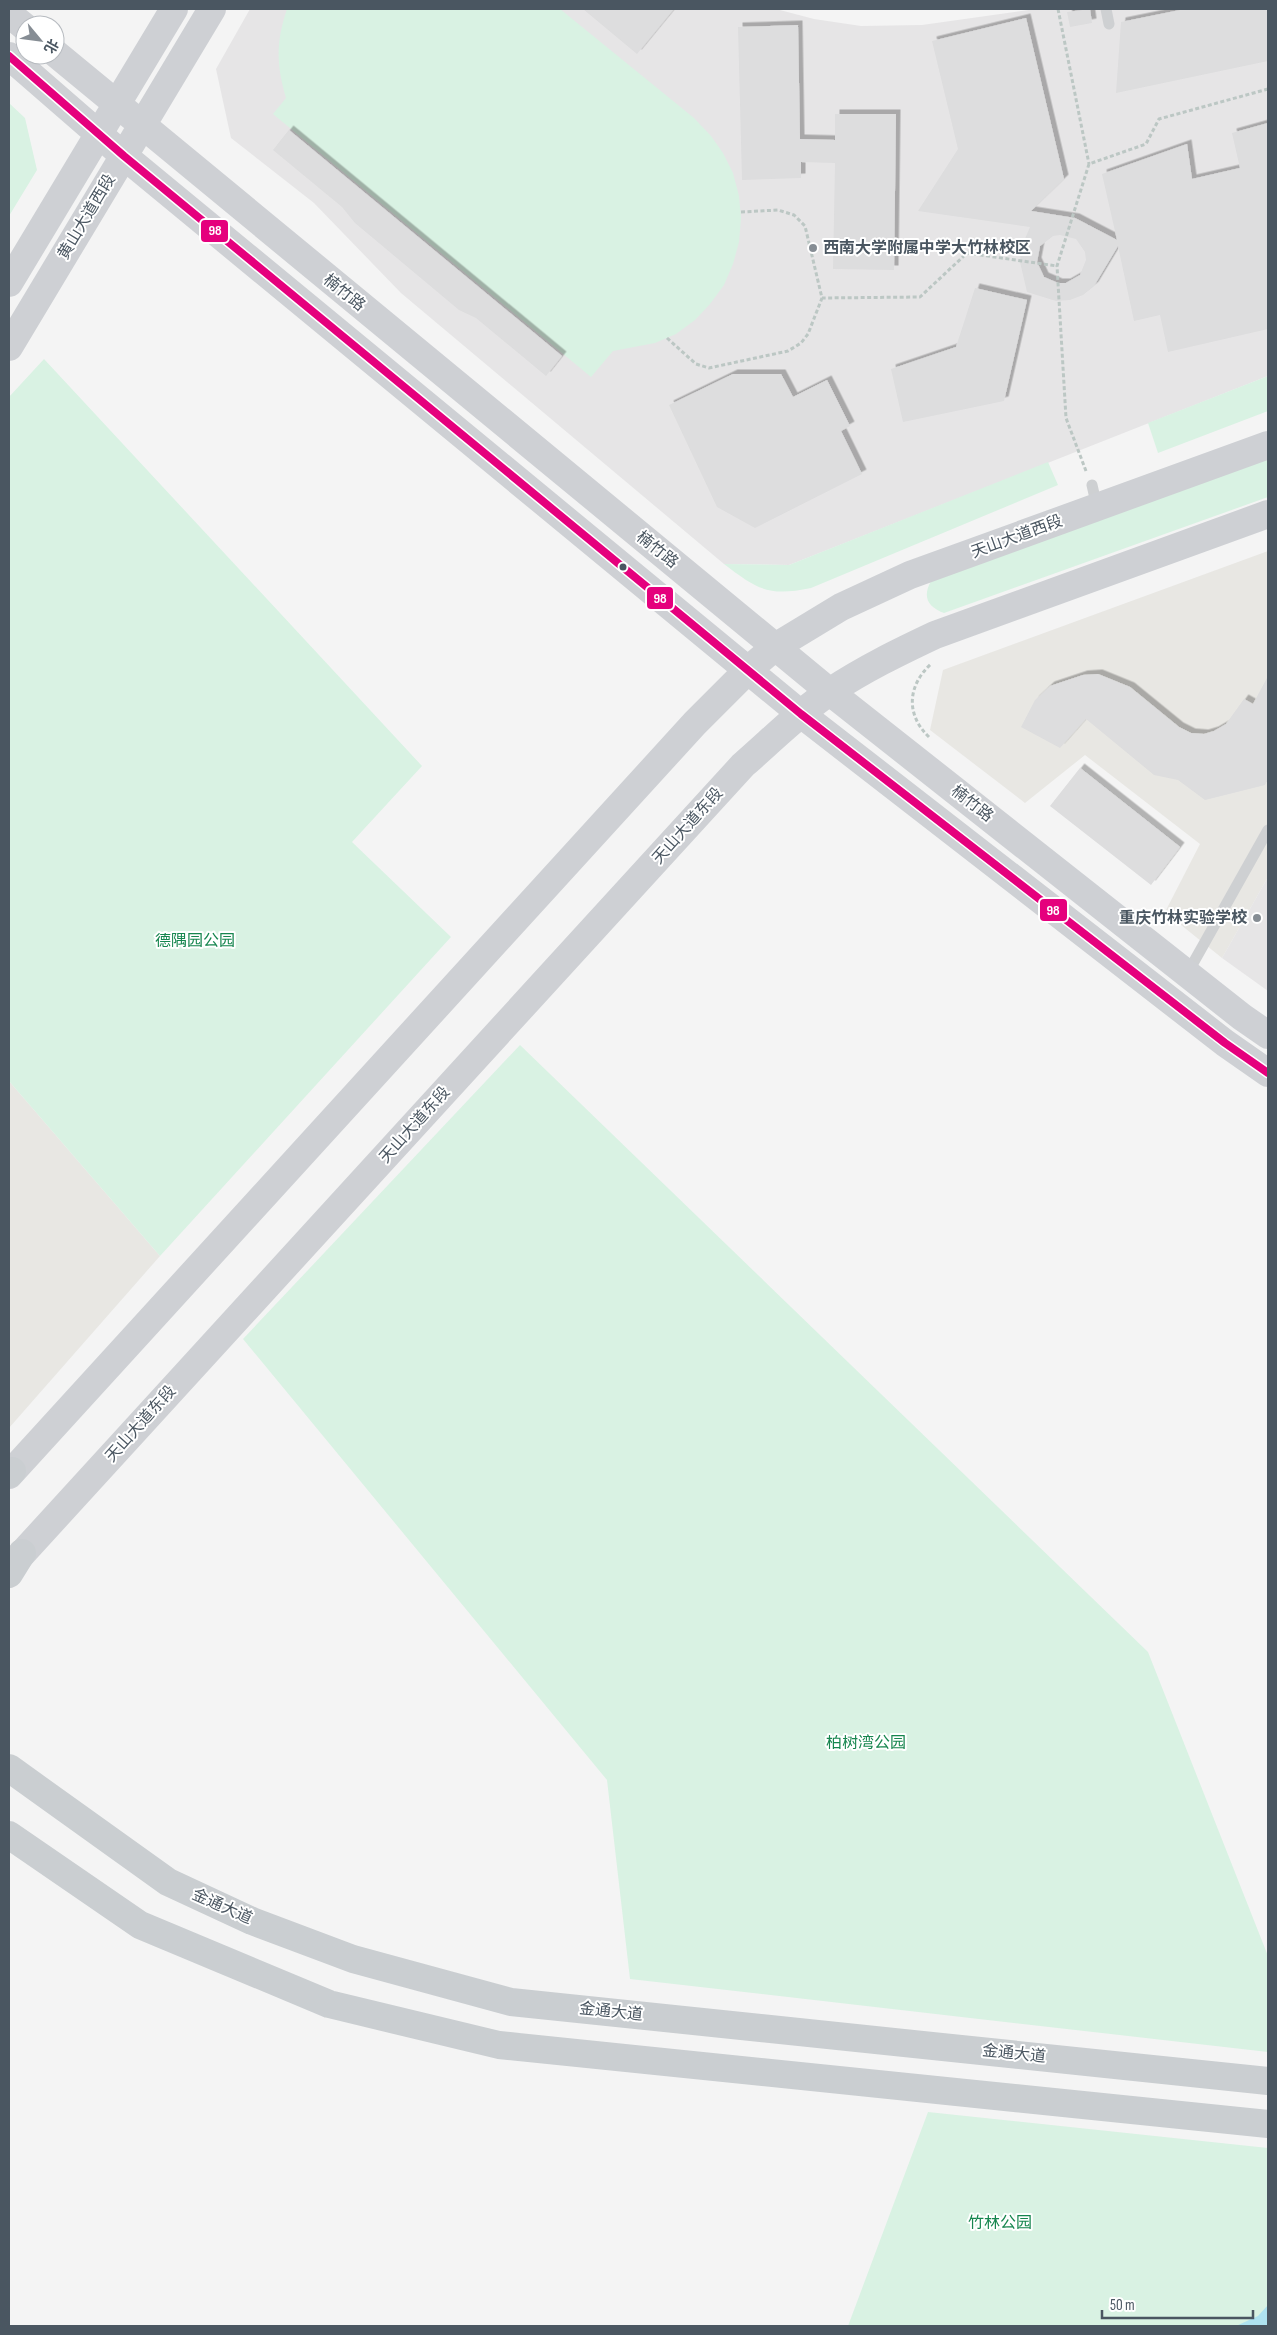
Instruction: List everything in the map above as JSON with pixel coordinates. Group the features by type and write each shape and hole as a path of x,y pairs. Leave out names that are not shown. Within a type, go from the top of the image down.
{"main road":[{"name":"黄山大道西段","path":"9,283 174,9"},
{"name":"黄山大道西段","path":"9,347 143,127 212,9"},
{"name":"楠竹路","path":"9,56 124,156 802,714 1218,1037 1268,1073"},
{"name":"楠竹路","path":"65,62 830,692 1187,974 1268,1035"},
{"name":"天山大道西段","path":"775,647 841,607 910,575 1094,497 1268,445"},
{"path":"830,692 883,660 935,635 1268,514"},
{"path":"10,1473 695,723 748,670 775,647"},
{"name":"天山大道东段","path":"13,1565 744,765 830,692"},
{"name":"金通大道","path":"12,1769 168,1882 243,1917 353,1959 511,2002 1268,2081"},
{"path":"9,1835 140,1925 329,2004 499,2044 1268,2124"}],"lane":[{"path":"1106,9 1109,24"},
{"path":"1187,974 1268,830"}],"path":[{"path":"1058,9 1089,164 1057,266 1066,418 1094,497"},
{"path":"1089,164 1146,144 1159,119 1268,88"},
{"path":"667,338 696,364 709,368 788,351 801,343 808,334 822,298 805,226 794,215 778,210 740,212"},
{"path":"822,298 920,297 967,253 1057,266"},
{"path":"934,742 918,723 912,697 914,685 922,673 938,660"}],"shaded area":[{"name":"西南大学附属中学大竹林校区","path":"250,9 776,9 814,19 861,26 922,25 1036,9 1268,9 1268,376 789,565 724,564 401,293 314,203 231,138 216,69"},
{"path":"1268,551 1268,877 1222,958 1165,912 1200,844 1085,755 1025,803 930,730 943,670"},
{"name":"重庆竹林实验学校","path":"1268,877 1268,991 1222,958"},
{"path":"9,1081 160,1256 9,1428"}],"green space":[{"path":"287,9 560,9 694,118 711,136 723,153 733,173 739,196 741,218 739,242 733,264 724,285 695,320 676,334 655,343 613,351 591,377 273,114 286,98 280,74 279,43"},
{"path":"9,103 25,118 37,170 9,216"},
{"name":"德隅园公园","path":"44,359 422,766 352,842 451,937 160,1256 9,1081 9,397"},
{"path":"1268,376 1268,411 1158,453 1148,423"},
{"path":"1268,458 1268,497 944,613 934,608 928,601 927,592 931,581"},
{"path":"1048,462 1058,485 811,588 784,592 764,589 745,580 724,564 789,565"},
{"name":"柏树湾公园","path":"520,1045 1148,1652 1268,1956 1268,2052 630,1979 607,1780 243,1339"},
{"name":"竹林公园","path":"928,2112 1268,2148 1268,2326 848,2326"}],"water":[{"path":"1268,2305 1268,2326 1236,2326 1258,2316"}],"building":[{"path":"583,9 674,9 637,54"},
{"path":"1090,9 1092,23 1070,27 1067,12"},
{"path":"1185,9 1268,9 1268,61 1116,93 1121,22"},
{"path":"1026,18 1064,179 1031,211 1075,218 1117,240 1102,174 1187,144 1192,179 1240,168 1232,133 1268,123 1268,329 1168,352 1160,315 1134,321 1118,246 1094,286 1083,295 1070,300 1056,301 1027,292 1020,262 1021,248 1030,227 918,211 958,149 932,41","holes":["1060,235 1076,239 1085,252 1086,260 1080,275 1066,283 1058,283 1044,277 1037,262 1040,246 1053,236"]},
{"path":"798,25 800,139 835,140 835,114 896,114 894,270 833,269 835,163 801,162 801,178 742,180 738,27"},
{"path":"289,130 562,356 546,376 476,318 459,310 355,223 342,207 273,150"},
{"path":"975,288 1027,300 1004,401 903,422 891,369 956,347"},
{"path":"733,374 781,374 793,397 827,380 850,426 841,431 862,474 755,528 717,507 669,405"},
{"path":"1098,674 1130,687 1179,727 1191,733 1204,734 1226,724 1244,699 1253,704 1268,676 1268,779 1265,785 1205,800 1178,780 1154,775 1086,719 1060,748 1021,727 1035,700 1050,686 1083,675"},
{"path":"1080,768 1180,847 1151,885 1050,806"}],"transit line":[{"name":"98","path":"9,56 124,156 801,714 1225,1043 1268,1073"}],"place":[{"name":"西南大学附属中学大竹林校区","path":"813,248"},
{"name":"重庆竹林实验学校","path":"1257,918"}]}
